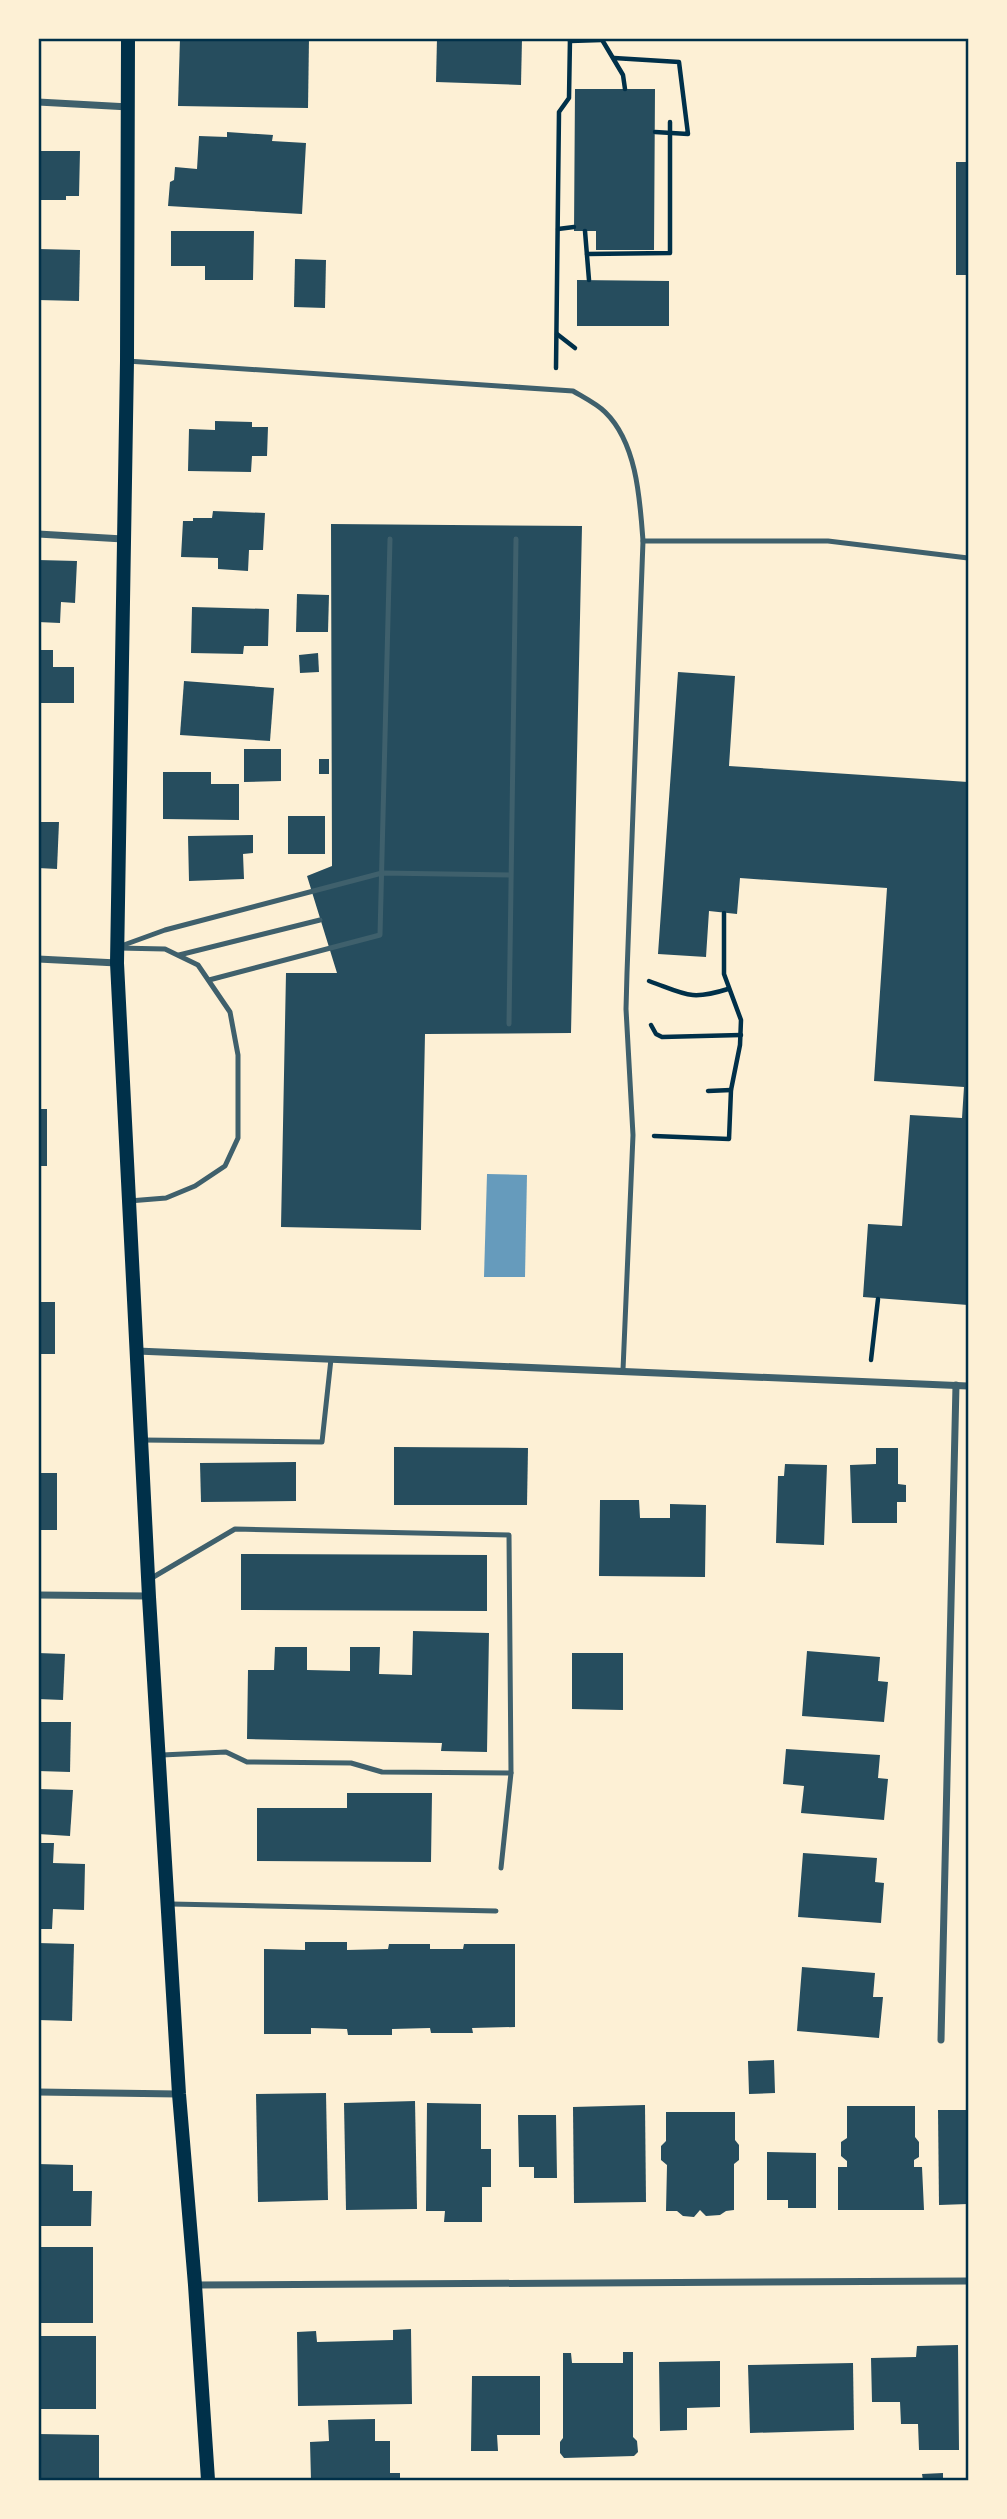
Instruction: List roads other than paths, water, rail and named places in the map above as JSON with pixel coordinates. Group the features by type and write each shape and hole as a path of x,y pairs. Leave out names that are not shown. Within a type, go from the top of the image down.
{"main road":[{"path":"128,38 130,107 127,360 117,963 167,1904 208,2480"}],"street":[{"path":"38,102 130,107"},
{"path":"38,534 124,539"},
{"path":"38,959 117,963"},
{"path":"137,1351 968,1386"},
{"path":"941,2040 956,1385"},
{"path":"38,1595 149,1597"},
{"path":"38,2092 179,2094"},
{"path":"195,2285 968,2281"}],"lane":[{"path":"127,360 573,391 606,412 624,440 639,486 643,541 626,1009 632,1135 623,1370"},
{"path":"209,980 380,935 390,539"},
{"path":"509,1024 516,539"},
{"path":"643,541 828,541 968,558"},
{"path":"118,948 166,930 382,873 510,876"},
{"path":"179,955 320,920"},
{"path":"118,948 166,949 198,965 230,1012 238,1055 238,1138 225,1166 195,1186 166,1198 128,1202"},
{"path":"142,1440 322,1442 331,1359"},
{"path":"148,1580 235,1529 509,1535 511,1773 501,1868"},
{"path":"159,1755 226,1752 247,1762 351,1763 382,1772 511,1773"},
{"path":"167,1904 496,1911"}],"water":[{"path":"487,1174 527,1175 525,1277 484,1277"}]}
